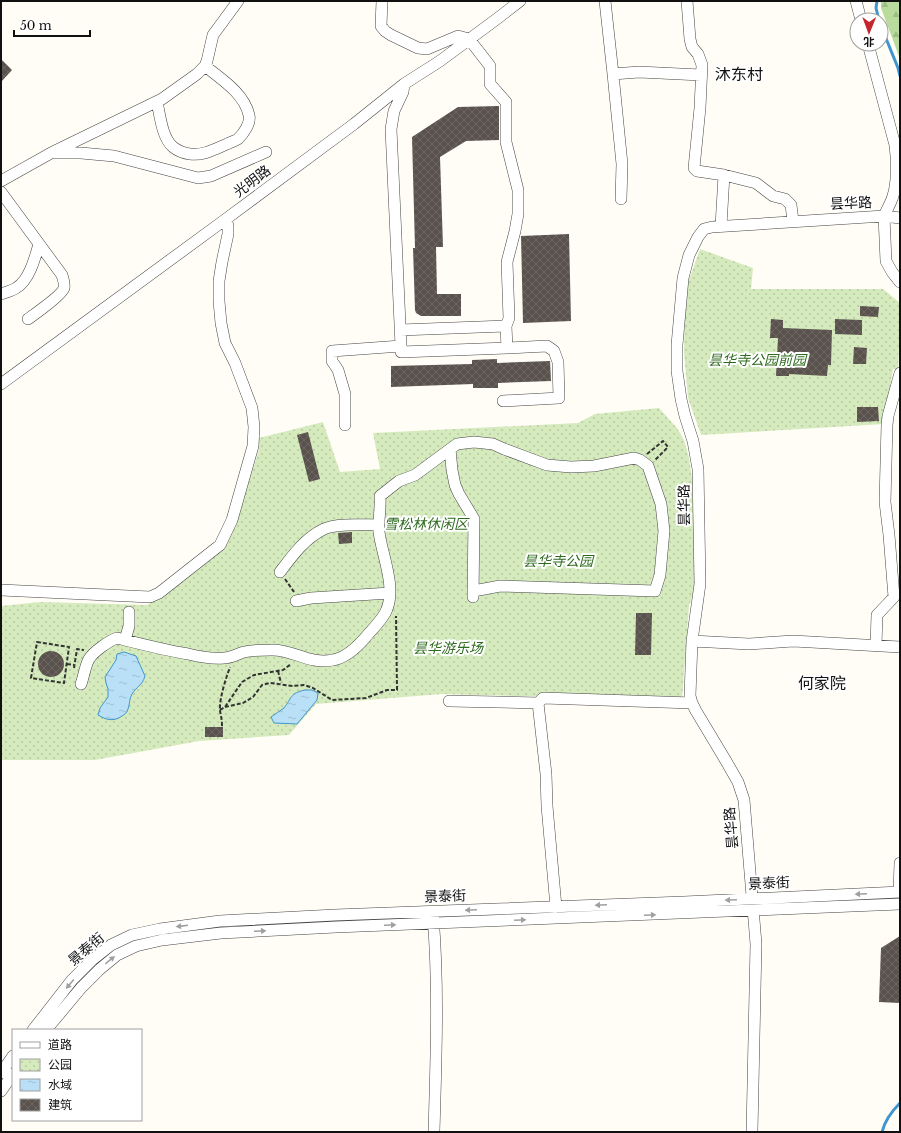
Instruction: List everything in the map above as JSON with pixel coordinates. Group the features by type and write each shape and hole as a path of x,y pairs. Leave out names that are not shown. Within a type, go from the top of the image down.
{"street":[{"path":"1,181 51,153 157,102 198,74 205,66 207,61 213,35 238,1"},
{"path":"382,1 381,26 391,35 418,48 427,49 458,36 469,40 490,66 490,84 506,102 506,142 518,190 518,214 507,262 509,318 506,326 507,348"},
{"name":"光明路","path":"1,384 347,129 404,84 440,61 520,1"},
{"path":"605,1 622,164 621,199"},
{"path":"687,1 690,39 692,47 698,54 702,65 700,108 694,168 697,171 756,183 773,196 785,199 791,205 793,221"},
{"path":"856,1 859,12"},
{"name":"昙华路","path":"752,1132 756,944 744,800 738,782 692,703 690,696 692,641 700,584 698,469 695,447 681,399 677,371 677,345 683,278 689,255 698,237 704,230 712,227 884,216 893,197 898,162 890,125 870,52"},
{"path":"157,102 166,137 172,146 182,152 191,154 206,153 238,139 247,128 250,117 244,102 234,90 205,66"},
{"path":"613,74 639,72 701,75"},
{"path":"404,84 403,92 394,111 391,129 401,352 547,346 554,351 558,362 559,398 503,401"},
{"path":"51,153 82,153 114,156 198,178 211,176 266,152"},
{"path":"721,226 724,176"},
{"path":"1,192 62,275 64,282 64,288 60,294 28,319"},
{"path":"900,218 884,216 886,261 900,282"},
{"path":"1,590 150,597 159,593 220,545 232,520 250,460 253,446 254,427 252,408 225,342 221,323 219,281 228,234 226,219"},
{"path":"1,294 17,288 28,276 40,244"},
{"path":"400,330 506,326"},
{"path":"345,425 345,394 338,370 332,361 332,351 401,346"},
{"path":"876,645 877,615 894,597 885,502 887,425 900,373"},
{"path":"81,684 89,659 95,652 111,640 117,638 166,650 216,658 226,658 244,652 274,650 310,660 321,661 342,658 359,645 383,617 387,609 390,584 379,532 381,505 380,496 399,481 415,475 450,449 457,444 474,442 493,444 547,465 571,467 594,466 634,458 640,460 648,466 661,504 664,531 660,575 655,591 500,586 479,590 473,594 474,519 455,485 450,449"},
{"path":"280,572 300,547 324,529 338,526 379,525"},
{"path":"296,601 311,598 390,593"},
{"path":"125,640 129,626 129,612"},
{"path":"692,641 749,644 793,641 900,647"},
{"path":"449,702 538,703 543,698 692,703"},
{"path":"538,703 546,774 556,907"},
{"path":"900,863 900,892"},
{"name":"景泰街","path":"34,1029 72,980 92,960 111,945 132,935 160,929 220,921 900,892"},
{"name":"景泰街","path":"47,1029 81,988 117,955 136,946 162,940 221,933 900,904"},
{"path":"433,911 437,984 434,1132"},
{"path":"1,1073 12,1057"},
{"path":"1,1091 12,1075"}],"path":[{"path":"640,460 663,441 668,447 665,450"},
{"path":"280,572 294,592 296,601"},
{"path":"220,710 225,707 243,703 253,697 262,685 270,683 281,683 293,686 304,685 313,688 332,700 366,698 387,690 397,690 396,616"},
{"path":"37,642 69,647 67,664 64,683 32,678 37,642"},
{"path":"67,664 74,665 77,649"},
{"path":"222,726 220,710 226,680 235,655"},
{"path":"225,707 242,682 254,675 283,670 303,658"},
{"path":"278,671 281,683"}],"green space":[{"path":"881,1 900,1 900,59 889,29 889,12 882,12"},
{"name":"昙华寺公园前园","path":"700,249 753,268 751,289 883,289 900,303 900,345 898,369 893,369 884,424 701,435 688,398 684,353 685,291"},
{"name":"昙华寺公园","path":"659,408 677,428 684,440 689,458 694,492 695,588 689,606 682,700 442,694 316,704 289,735 199,741 95,760 1,760 1,606 40,602 147,605 228,542 259,450 259,438 323,422 340,472 380,469 373,433 578,423 595,414"}],"water":[{"path":"124,652 136,656 145,676 132,694 126,713 113,720 107,719 98,715 100,708 108,697 105,677 116,660 117,654"},
{"path":"305,690 312,690 318,693 317,700 297,724 274,723 271,717 284,708 294,694"}],"building":[{"path":"1,59 12,70 1,82"},
{"path":"499,106 499,140 466,141 440,157 443,247 436,247 437,294 461,294 461,316 421,316 416,313 415,310 412,137 458,107"},
{"path":"569,234 571,321 523,323 521,236"},
{"path":"860,306 879,307 878,317 860,316"},
{"path":"771,319 783,320 783,328 832,330 831,365 828,365 827,376 789,374 789,376 776,376 778,338 770,338"},
{"path":"835,319 862,320 862,335 835,334"},
{"path":"854,347 867,348 866,364 853,364"},
{"path":"497,359 497,363 550,361 551,381 498,383 498,388 473,388 473,384 391,387 391,366 472,364 472,360"},
{"path":"857,407 878,407 879,421 857,422"},
{"path":"308,432 320,479 309,482 297,435"},
{"path":"352,532 352,543 339,544 338,533"},
{"path":"636,613 652,613 651,655 635,655"},
{"path":"51,651 60,655 64,664 60,673 51,677 42,673 38,664 42,655"},
{"path":"205,727 223,727 223,737 205,737"},
{"path":"900,936 900,1003 879,1002 881,948"}],"waterway":[{"path":"877,1 877,12"},
{"path":"889,46 900,76"},
{"path":"882,1132 889,1116 900,1103"}],"district":[{"name":"沐东村","path":"739,74"},
{"name":"何家院","path":"822,683"}],"park label":[{"name":"雪松林休闲区","path":"426,524"},
{"name":"昙华游乐场","path":"448,648"}]}
